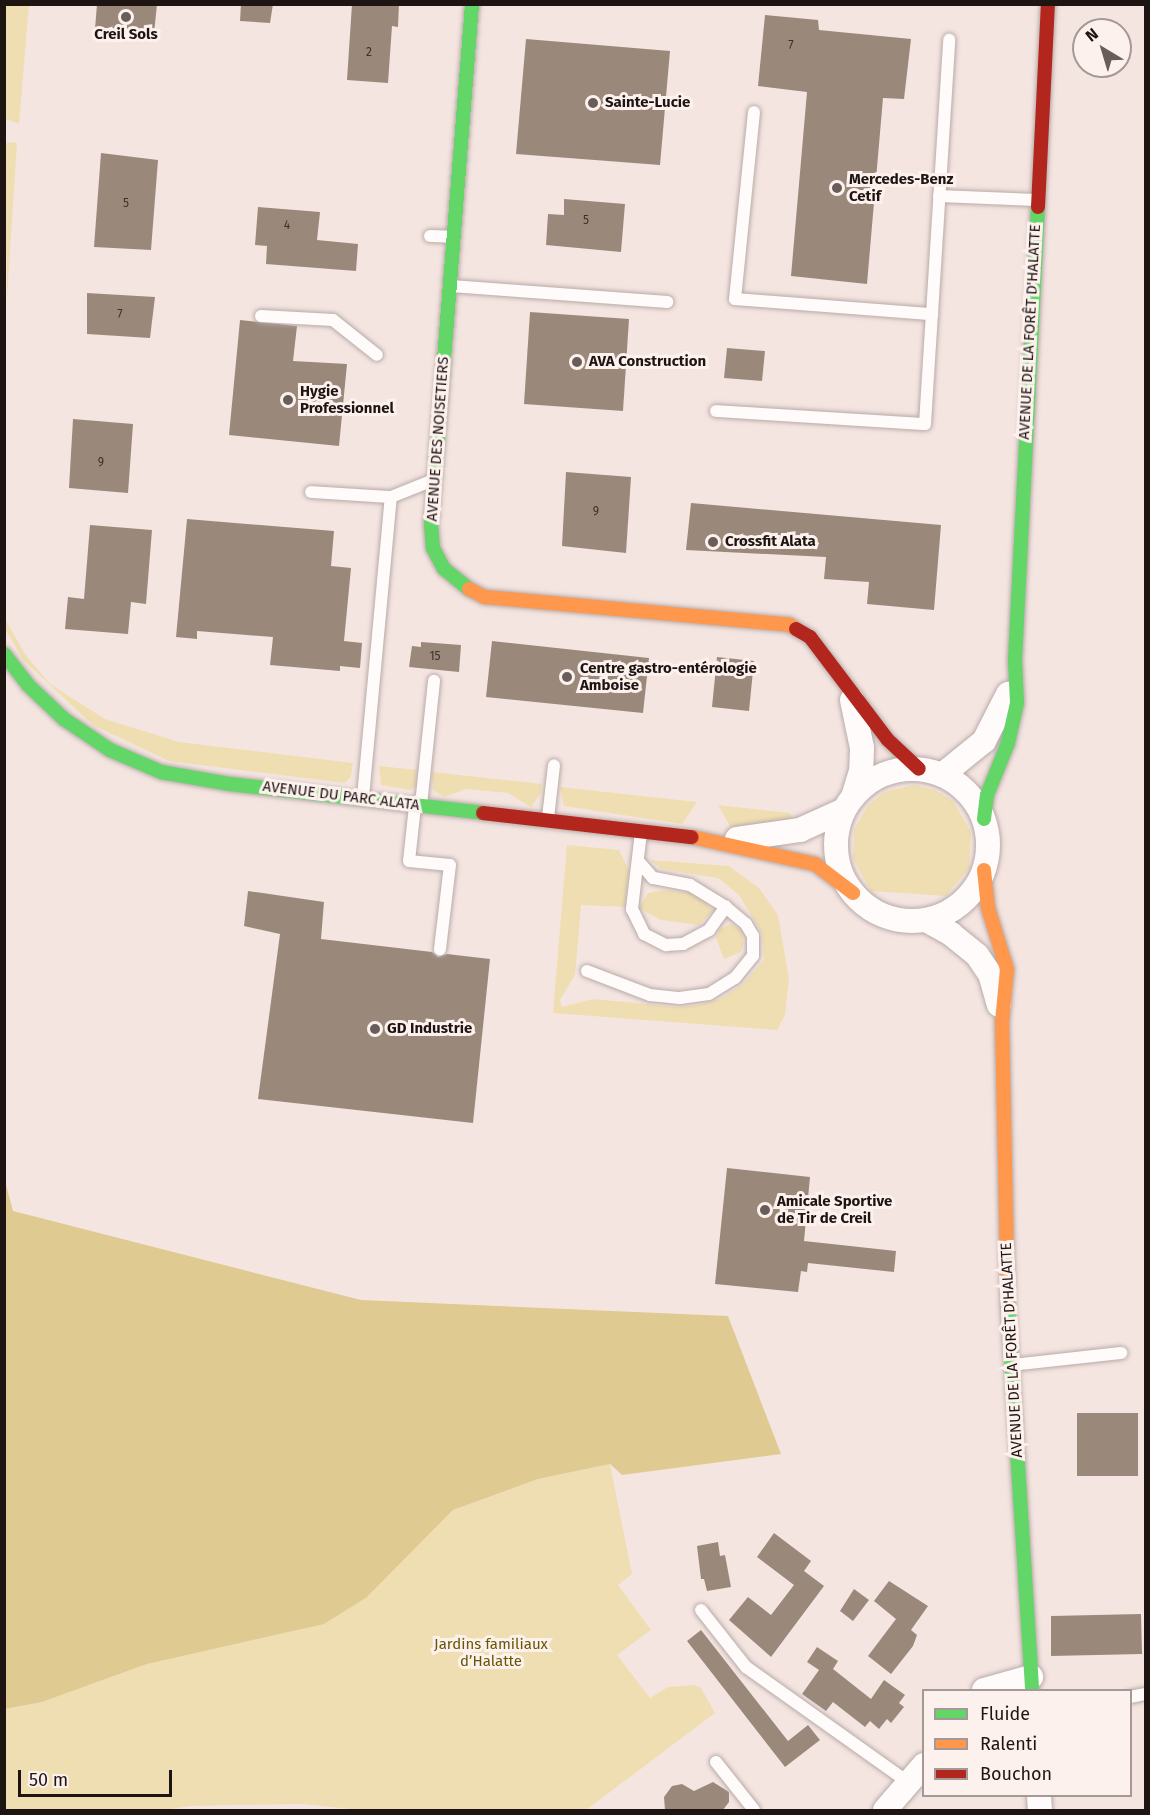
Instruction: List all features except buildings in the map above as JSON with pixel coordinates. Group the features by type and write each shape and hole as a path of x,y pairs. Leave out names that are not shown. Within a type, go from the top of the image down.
{"street":[{"name":"AVENUE DES NOISETIERS","path":"472,4 434,480 433,548 444,569 473,593 790,625 810,637 848,691 896,749 931,772"},
{"name":"AVENUE DE LA FORÊT D'HALATTE","path":"984,819 990,784 1015,717 1015,660 1036,200 1048,4"},
{"name":"AVENUE DU PARC ALATA","path":"4,654 28,685 64,719 110,750 145,766 209,781 719,840 815,864 852,893"},
{"name":"AVENUE DE LA FORÊT D'HALATTE","path":"931,772 974,751 993,729 1008,695 1015,660"},
{"name":"AVENUE DES NOISETIERS","path":"848,691 862,748 861,771 848,804"},
{"path":"931,772 970,796 984,819 988,844 984,870 971,893 958,906 926,920 890,918 866,906 852,893 840,870 836,853 848,804 886,774 931,772"},
{"name":"AVENUE DU PARC ALATA","path":"719,840 800,830 848,804"},
{"name":"AVENUE DE LA FORÊT D'HALATTE","path":"984,870 988,908 1007,969 1002,1022 1011,1365 1031,1684 992,1689"},
{"name":"AVENUE DE LA FORÊT D'HALATTE","path":"926,920 959,939 984,964 997,995 1002,1022"},
{"path":"885,1810 916,1774"}],"lane":[{"path":"716,411 925,424 949,40"},
{"path":"754,112 735,299 932,314"},
{"path":"939,196 1036,200"},
{"path":"430,236 454,237"},
{"path":"450,286 668,302"},
{"path":"261,316 333,320 377,355"},
{"path":"311,492 391,497 434,480"},
{"path":"363,799 391,497"},
{"path":"434,681 409,861 450,865 440,949"},
{"path":"548,819 554,765"},
{"path":"641,831 632,909 636,922 653,941 682,944 697,939 710,930 726,907"},
{"path":"587,971 650,994 680,998 709,994 735,978 753,956 753,936 746,924 726,907 690,885 653,878 638,861"},
{"path":"1011,1365 1121,1353"},
{"path":"701,1610 746,1667 916,1774"},
{"path":"716,1762 754,1810"}],"green space":[{"path":"5,5 29,5 19,124 5,119"},
{"path":"17,143 7,299 4,144"},
{"path":"4,617 25,654 50,684 105,719 179,742 353,763 351,776 345,783 169,761 93,725 23,660 5,629"},
{"path":"379,766 417,770 416,786 411,790 381,785"},
{"path":"432,772 542,784 541,793 531,807 508,793 466,789 444,797 433,790"},
{"path":"913,785 935,790 953,801 971,832 969,868 946,896 871,891 853,859 854,830 868,805 885,792"},
{"path":"560,787 697,802 682,824 564,806"},
{"path":"718,805 790,813 793,823 731,828"},
{"path":"567,845 619,850 629,870 625,907 581,905 575,975 560,1000 562,1007 593,999 677,1007 698,1005 720,999 742,985 764,960 762,933 739,895 718,878 661,869 650,860 729,866 759,888 778,915 789,979 785,1015 777,1030 553,1013"},
{"path":"665,890 699,894 713,911 699,925 661,920 639,908 648,893"},
{"path":"731,924 743,931 743,945 741,952 724,959 716,938 720,929"},
{"name":"Jardins familiaux d’Halatte","path":"610,1464 632,1574 618,1585 651,1630 617,1655 650,1698 668,1687 694,1685 701,1688 715,1713 586,1810 362,1810 301,1804 191,1806 163,1810 5,1810 5,1709 42,1702 147,1664 367,1597 453,1510 538,1479"}],"shaded area":[{"path":"5,1181 13,1211 361,1300 728,1316 781,1454 622,1475 610,1464 538,1479 453,1510 367,1597 324,1624 147,1664 42,1702 5,1709"}],"traffic: fast":[{"path":"469,589 444,569 433,548 431,524 472,4"},
{"path":"984,819 987,795 1008,743 1017,703 1015,660 1038,207"},
{"path":"4,654 28,685 64,719 110,750 161,772 230,784 483,813"},
{"path":"1008,1306 1032,1689"}],"traffic: slow":[{"path":"469,589 485,597 790,625 796,629"},
{"path":"692,837 815,864 853,893"},
{"path":"984,870 988,908 1007,969 1002,1022 1008,1306"}],"traffic: jam":[{"path":"1038,207 1048,4"},
{"path":"796,629 810,637 888,740 919,769"},
{"path":"483,813 692,837"}],"place":[{"name":"Creil Sols","path":"126,17"},
{"name":"Sainte-Lucie","path":"593,103"},
{"name":"Mercedes-Benz Cetif","path":"837,188"},
{"name":"AVA Construction","path":"577,362"},
{"name":"Hygie Professionnel","path":"288,400"},
{"name":"Crossfit Alata","path":"713,542"},
{"name":"Centre gastro-entérologie Amboise","path":"567,677"},
{"name":"GD Industrie","path":"375,1029"},
{"name":"Amicale Sportive de Tir de Creil","path":"765,1210"}]}
